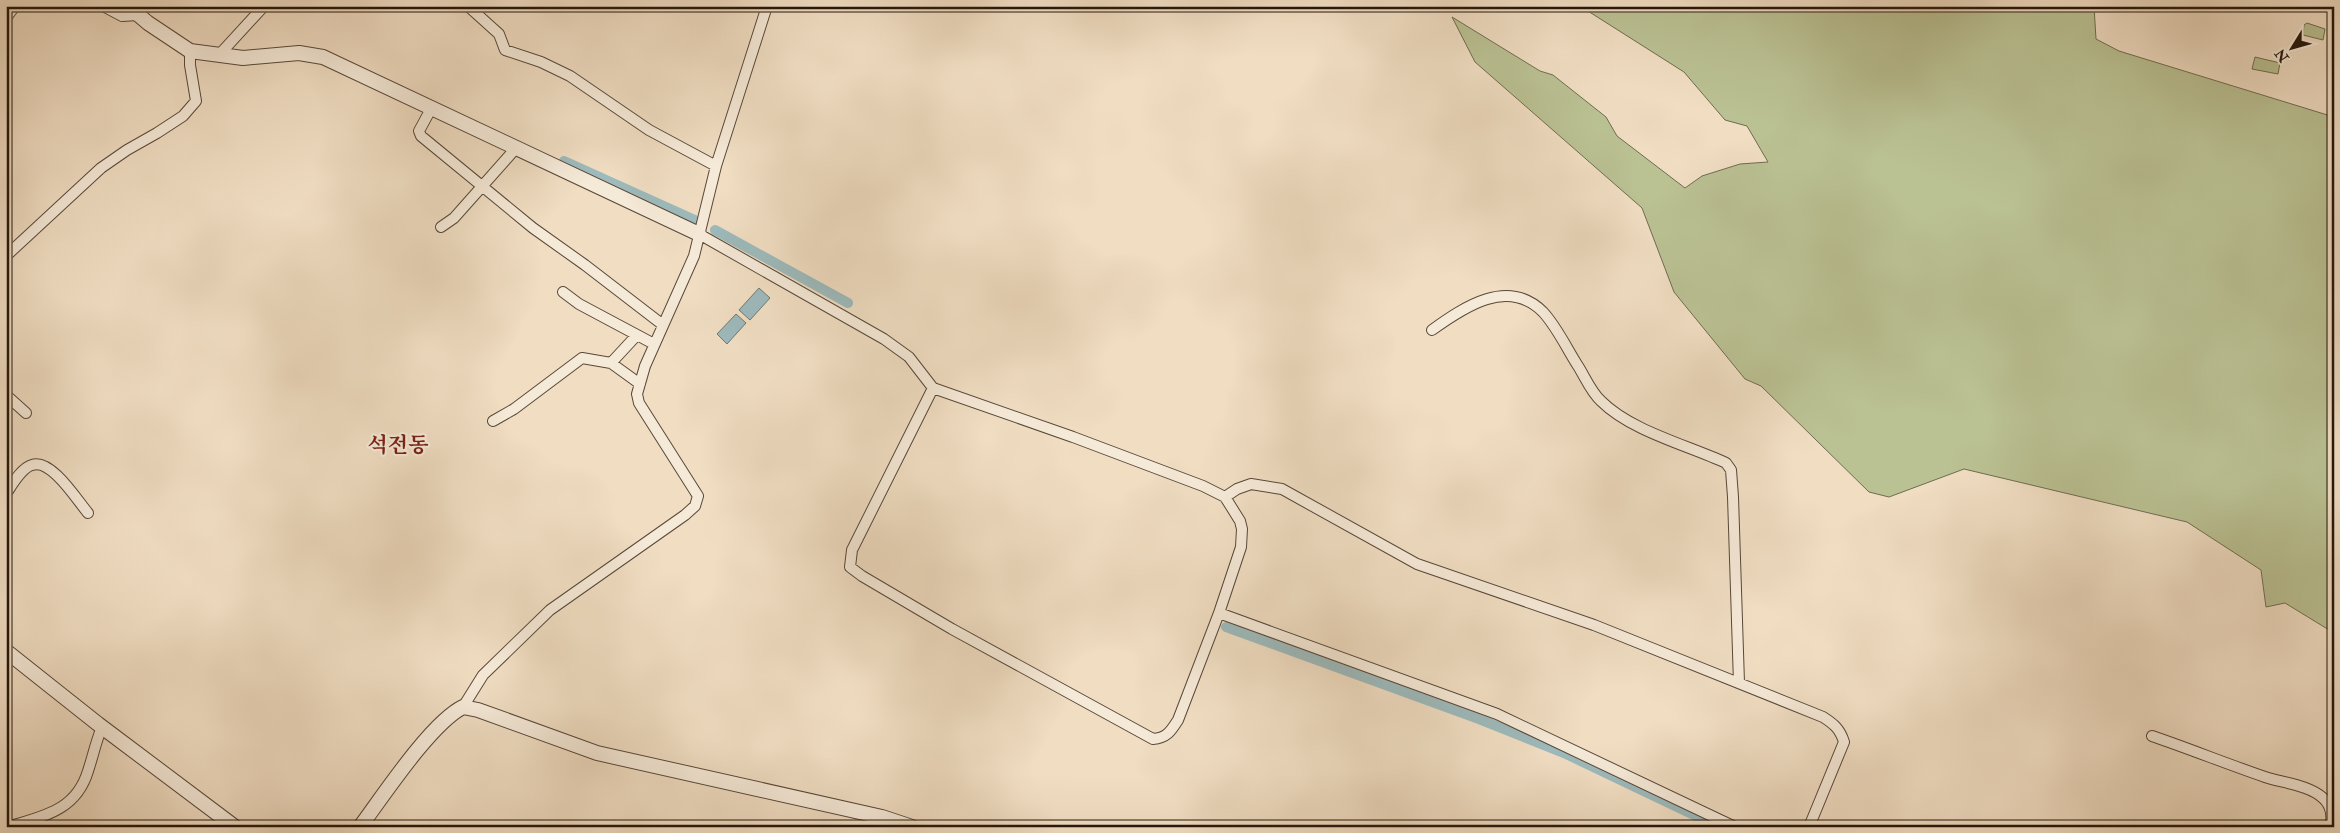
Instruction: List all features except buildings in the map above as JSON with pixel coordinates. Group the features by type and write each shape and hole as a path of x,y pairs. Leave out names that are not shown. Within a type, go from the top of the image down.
{"street":[{"path":"6,18 15,6"},
{"path":"103,6 122,16 133,11 190,51 243,58 299,53 323,58 432,107 699,234 884,339 909,357 933,388 1203,486 1225,497 1240,521 1242,547 1178,720 1169,734 1163,738 1153,739 952,629 850,567 852,550 933,388"},
{"path":"219,55 264,6"},
{"path":"468,6 499,34 505,50 541,62 570,76 649,130 716,166"},
{"path":"360,827 423,745 446,719 463,707 483,675 550,610 685,515 694,506 698,496 639,403 636,394 654,344 694,256 716,166 767,6"},
{"path":"6,256 101,168 157,133 192,107 196,101 190,65 190,51"},
{"path":"432,107 419,131 421,136 533,228 663,325"},
{"path":"441,227 454,218 517,147"},
{"path":"563,292 580,304 636,336 654,344"},
{"path":"1432,330 1477,302 1501,295 1520,297 1543,313 1600,400 1614,412 1726,463 1731,470 1739,683"},
{"path":"611,363 636,336"},
{"path":"493,421 514,410 582,358 611,363 640,384"},
{"path":"6,395 26,413"},
{"path":"6,494 24,470 30,465 38,464 52,470 88,513"},
{"path":"1225,497 1237,489 1251,484 1282,488 1417,564 1594,624 1823,716 1841,732 1844,742 1809,827"},
{"path":"1219,613 1497,714 1735,827"},
{"path":"6,651 102,727 235,827"},
{"path":"463,707 478,710 597,753 882,817 912,827"},
{"path":"8,827 63,808 75,796 88,771 102,727"},
{"path":"2152,736 2265,777 2314,792 2324,799 2330,807 2332,827"}],"green space":[{"path":"1580,6 2094,6 2096,39 2119,51 2334,117 2334,633 2285,603 2266,607 2261,570 2187,522 1964,469 1889,497 1869,492 1761,386 1745,379 1674,292 1642,208 1475,62 1452,17 1540,71 1553,75 1606,117 1617,136 1685,188 1702,176 1740,164 1768,162 1747,126 1725,120 1684,72"},
{"path":"2307,23 2325,29 2323,40 2303,35 2304,25"},
{"path":"2255,57 2280,63 2278,74 2252,69"}],"water":[{"path":"759,288 770,298 750,320 739,310"},
{"path":"736,314 746,323 727,344 717,334"}],"waterway":[{"path":"564,161 697,221"},
{"path":"715,230 848,303"},
{"path":"1226,627 1479,719 1564,753 1719,827"}],"district":[{"name":"석전동","path":"398,445"}]}
